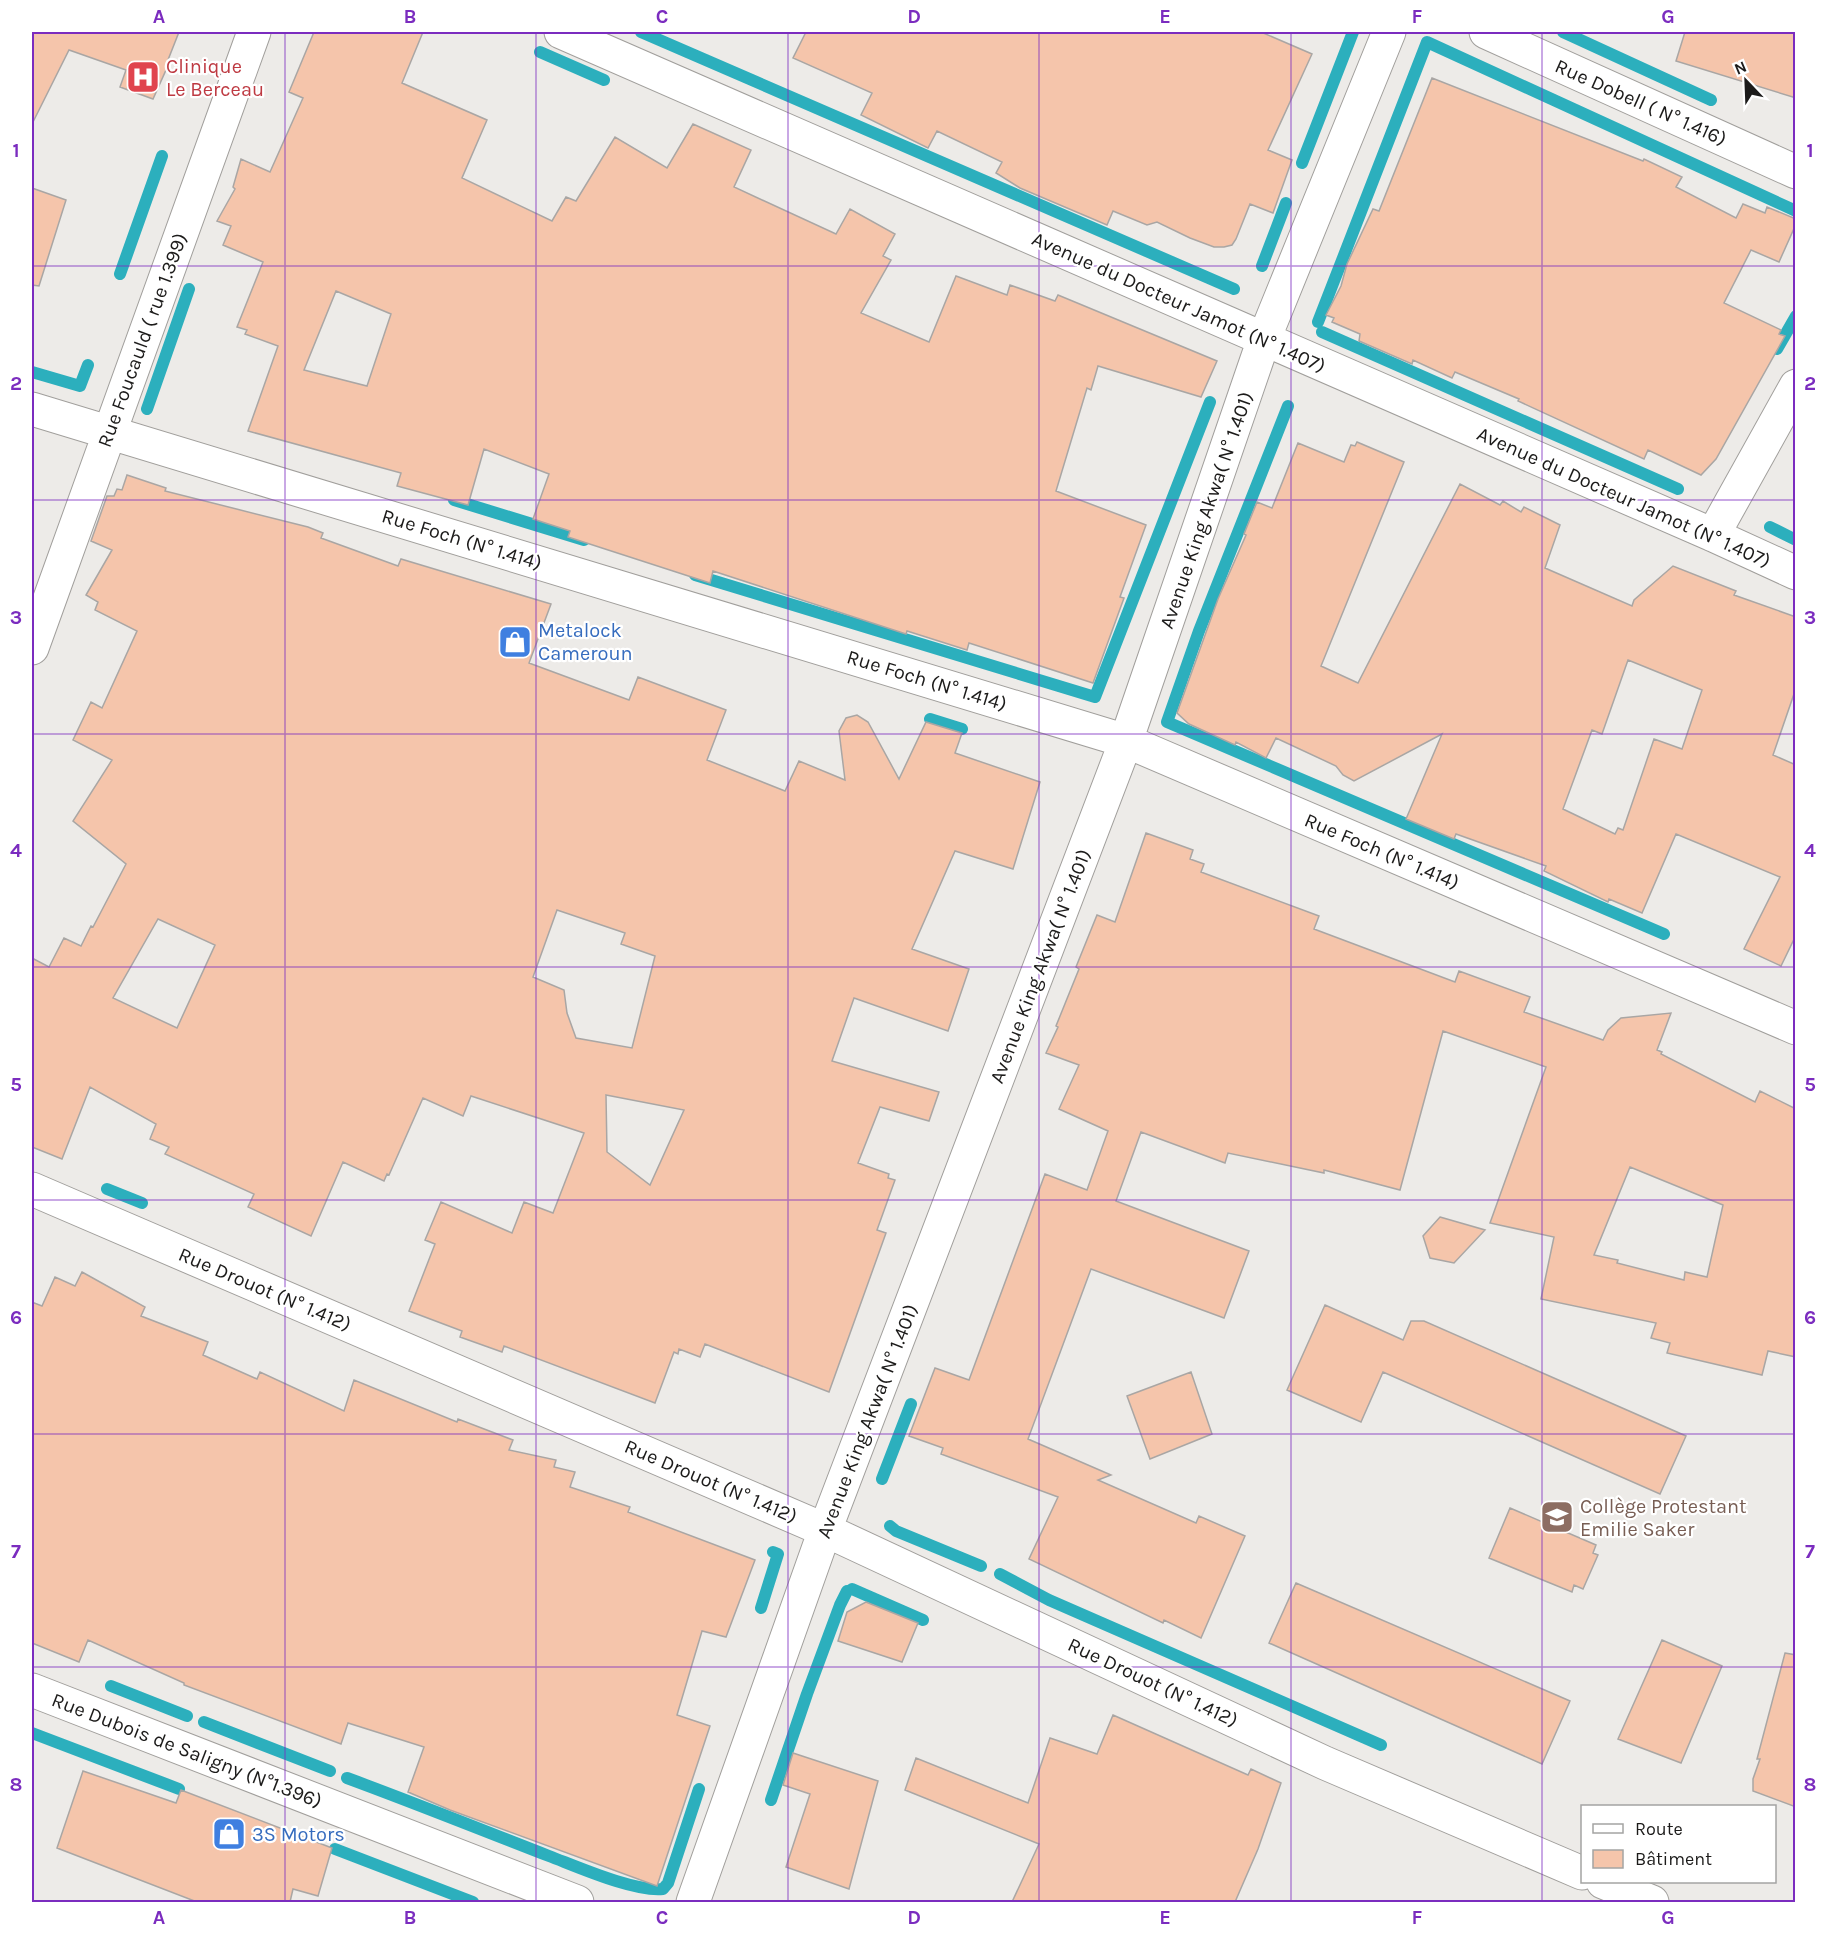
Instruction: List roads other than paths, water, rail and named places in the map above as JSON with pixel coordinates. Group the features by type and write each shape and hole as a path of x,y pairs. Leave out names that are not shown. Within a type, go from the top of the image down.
{"street":[{"name":"Rue Foucauld ( rue 1.399)","path":"32,648 254,32"},
{"name":"Avenue du Docteur Jamot (N° 1.407)","path":"561,32 1796,573"},
{"name":"Avenue King Akwa( N° 1.401)","path":"693,1902 825,1530 1126,741 1264,339 1389,32"},
{"name":"Rue Dobell ( N° 1.416)","path":"1486,32 1796,172"},
{"path":"1713,535 1796,386"},
{"name":"Rue Foch (N° 1.414)","path":"32,409 1126,741 1796,1028"},
{"name":"Rue Drouot (N° 1.412)","path":"32,1189 825,1530 1325,1763 1581,1873"},
{"name":"Rue Dubois de Saligny (N°1.396)","path":"32,1690 577,1902"},
{"path":"1608,1883 1652,1902"}],"waterway":[{"path":"641,32 1234,289"},
{"path":"1302,163 1353,32"},
{"path":"1563,32 1711,100"},
{"path":"1318,322 1427,42 1796,211"},
{"path":"540,52 604,80"},
{"path":"120,274 162,156"},
{"path":"1262,266 1286,203"},
{"path":"147,409 189,289"},
{"path":"1777,349 1796,316"},
{"path":"1322,332 1678,489"},
{"path":"32,372 80,386 88,365"},
{"path":"695,575 1095,697 1210,402"},
{"path":"1288,406 1199,631 1167,722 1664,934"},
{"path":"454,500 584,540"},
{"path":"1770,527 1796,540"},
{"path":"930,719 962,729"},
{"path":"107,1189 142,1203"},
{"path":"882,1479 911,1404"},
{"path":"890,1526 896,1531 981,1566"},
{"path":"761,1608 778,1554 773,1552"},
{"path":"1000,1574 1049,1600 1381,1745"},
{"path":"852,1589 923,1620"},
{"path":"771,1800 807,1694 847,1591"},
{"path":"111,1686 187,1716"},
{"path":"204,1722 330,1771"},
{"path":"32,1733 179,1789"},
{"path":"347,1778 590,1872 622,1883 651,1889 663,1889 668,1883 699,1789"},
{"path":"335,1849 473,1902"}],"place":[{"name":"Clinique Le Berceau","path":"143,77"},
{"name":"Metalock Cameroun","path":"515,642"},
{"name":"Collège Protestant Emilie Saker","path":"1557,1517"},
{"name":"3S Motors","path":"229,1834"}]}
